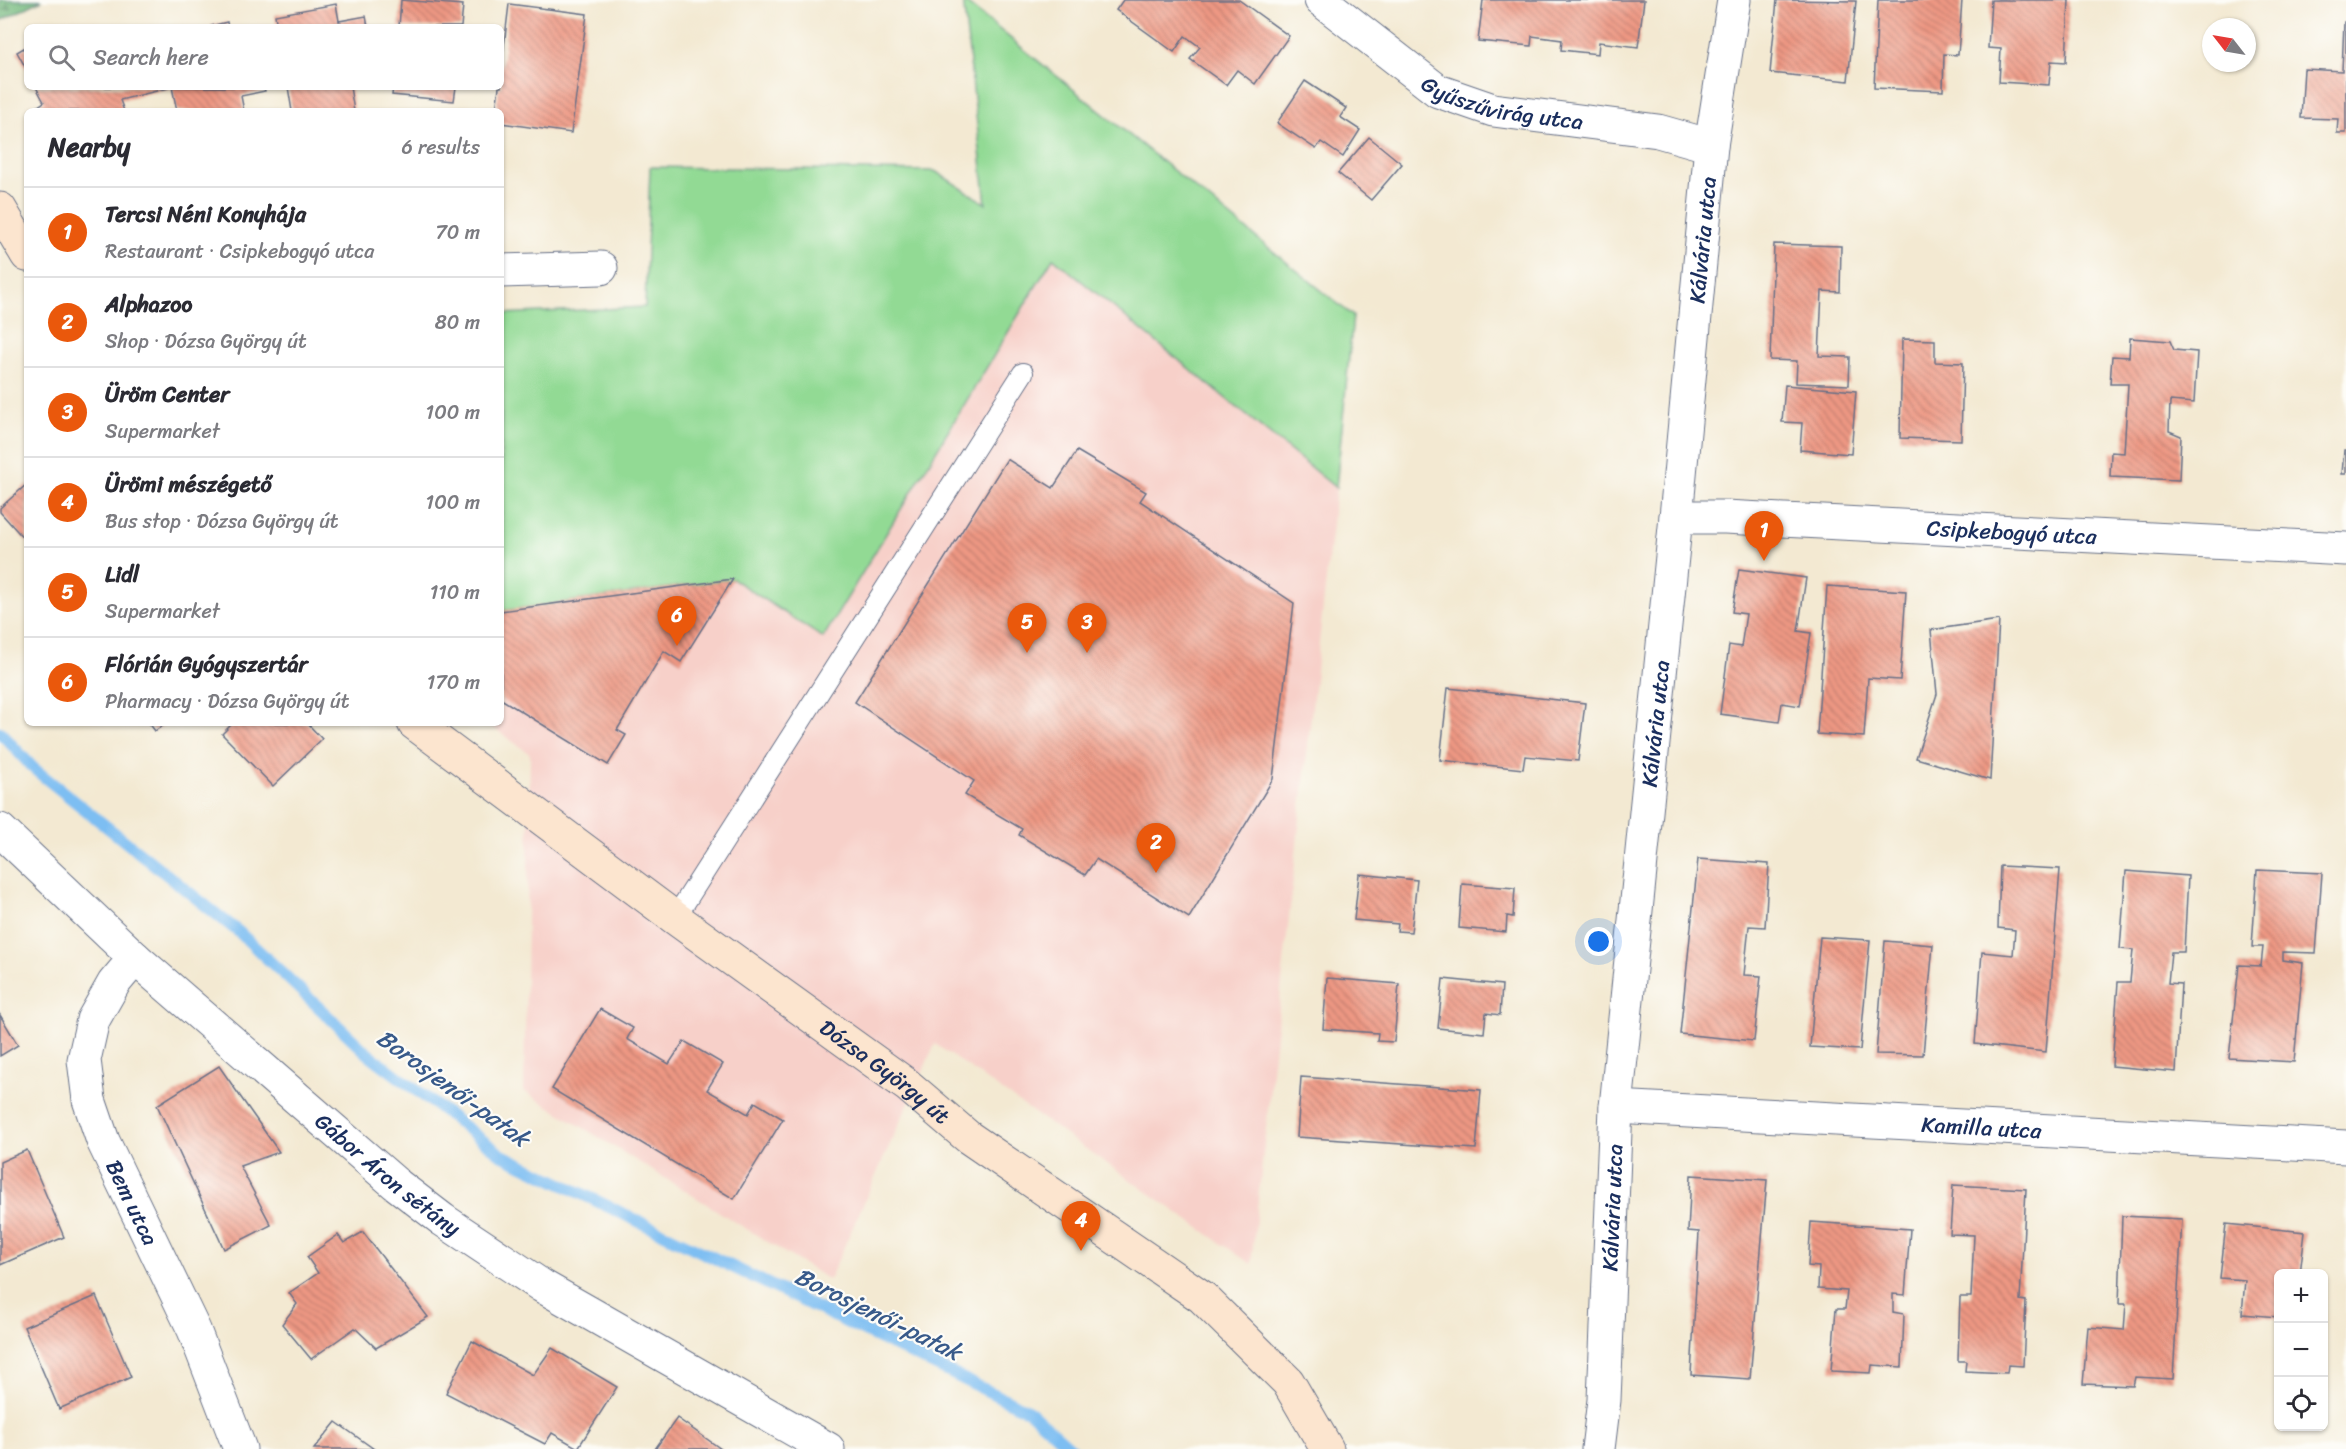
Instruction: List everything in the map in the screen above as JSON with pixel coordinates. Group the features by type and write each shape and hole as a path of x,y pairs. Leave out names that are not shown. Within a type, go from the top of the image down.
{"main road":[{"path":"0,209 24,250"},
{"name":"Dózsa György út","path":"418,726 675,918 907,1085 968,1137 1202,1297 1288,1382 1327,1449"}],"street":[{"name":"Gyűszűvirág utca","path":"1321,0 1438,91 1493,110 1658,131 1711,146"},
{"name":"Kálvária utca","path":"1598,1449 1604,1400 1616,1107 1711,146 1734,0"},
{"path":"504,271 601,268"},
{"name":"Csipkebogyó utca","path":"1676,517 1725,517 2346,549"},
{"name":"Gábor Áron sétány","path":"0,830 135,958 396,1184 443,1220 542,1286 828,1449"},
{"name":"Bem utca","path":"135,958 114,983 93,1020 84,1060 89,1100 103,1140 194,1330 240,1449"},
{"name":"Kamilla utca","path":"1616,1107 2346,1147"}],"lane":[{"path":"675,918 1023,373"}],"shaded area":[{"path":"1053,258 1336,488 1251,1264 935,1044 829,1280 524,1091 530,754 491,726 504,726 504,611 733,579 823,638"}],"green space":[{"path":"0,0 42,0 0,21"},
{"path":"963,0 1353,316 1336,488 1053,258 823,638 733,579 504,611 504,314 645,307 650,167 935,171 986,204"}],"building":[{"path":"401,0 463,5 461,24 399,24"},
{"path":"1123,0 1239,0 1289,36 1255,84 1237,70 1226,85 1190,59 1200,47 1185,36 1174,52 1116,10"},
{"path":"1483,0 1644,0 1638,47 1599,42 1598,54 1561,50 1562,40 1532,36 1531,46 1478,41"},
{"path":"1777,0 1856,1 1848,81 1770,73"},
{"path":"1878,0 1962,0 1958,55 1944,54 1943,91 1874,88"},
{"path":"1991,0 2069,0 2066,62 2051,61 2049,85 1999,82 2001,49 1988,48"},
{"path":"336,4 339,21 366,16 367,24 276,24 275,15"},
{"path":"509,4 587,14 571,133 504,123 504,108 496,108 499,90 504,90 504,46"},
{"path":"2344,22 2346,22 2346,133 2337,133 2338,119 2301,118 2304,69 2342,71"},
{"path":"24,48 24,65 17,52"},
{"path":"1305,81 1346,108 1340,117 1360,130 1343,157 1321,142 1316,149 1277,123"},
{"path":"38,90 161,90 120,100 123,108 35,108 44,102"},
{"path":"173,90 265,91 241,96 243,108 176,108"},
{"path":"288,90 350,90 354,108 292,108"},
{"path":"393,90 456,90 454,101 392,95"},
{"path":"1369,137 1402,164 1371,200 1338,173"},
{"path":"1774,244 1841,246 1840,292 1822,291 1819,356 1850,357 1849,385 1796,383 1797,361 1770,360"},
{"path":"2130,338 2170,341 2174,350 2197,352 2194,403 2170,401 2169,431 2181,436 2179,480 2110,477 2111,452 2124,453 2128,384 2110,384 2112,356 2129,357"},
{"path":"1902,339 1935,340 1935,362 1963,363 1961,440 1900,438"},
{"path":"1785,385 1856,391 1851,454 1800,450 1802,423 1782,422"},
{"path":"2344,450 2346,450 2346,474 2342,474"},
{"path":"1077,451 1146,492 1140,501 1294,603 1273,779 1189,918 1096,859 1085,875 1019,835 1022,829 965,795 974,781 855,702 1007,459 1053,488"},
{"path":"24,487 24,539 0,512 0,508"},
{"path":"1739,569 1806,578 1798,631 1811,633 1800,706 1782,703 1779,722 1720,714 1729,645 1741,647 1746,614 1732,612"},
{"path":"733,579 681,662 664,651 617,730 626,735 608,765 504,701 504,611"},
{"path":"1827,586 1906,591 1900,680 1868,678 1864,737 1817,734"},
{"path":"1999,620 1990,780 1916,758 1937,694 1931,630"},
{"path":"1448,688 1585,703 1578,761 1525,756 1523,769 1440,760"},
{"path":"151,726 162,726 155,731"},
{"path":"230,726 310,726 322,739 273,786 222,734"},
{"path":"1698,859 1769,864 1765,927 1749,926 1744,975 1761,976 1754,1041 1680,1034"},
{"path":"2000,866 2060,869 2046,1052 1975,1044 1982,952 2013,955 2015,930 1998,928"},
{"path":"2257,870 2322,873 2316,953 2283,952 2283,960 2303,963 2294,1062 2229,1058 2239,965 2261,966 2263,947 2252,947"},
{"path":"2126,871 2188,876 2184,952 2171,952 2168,983 2181,984 2176,1072 2112,1066 2118,982 2130,982 2133,950 2120,949"},
{"path":"1359,874 1417,880 1411,932 1397,931 1398,924 1354,920"},
{"path":"1462,884 1515,888 1513,917 1507,916 1506,932 1459,928"},
{"path":"1820,937 1870,940 1860,1050 1810,1047"},
{"path":"1885,941 1933,945 1923,1055 1876,1054"},
{"path":"1327,978 1399,984 1394,1042 1377,1041 1378,1033 1323,1029"},
{"path":"1443,979 1502,985 1500,1015 1486,1013 1484,1033 1438,1028"},
{"path":"600,1009 633,1028 627,1039 669,1064 684,1041 723,1064 707,1090 748,1114 755,1102 783,1119 734,1199 552,1089"},
{"path":"0,1015 18,1045 0,1056"},
{"path":"219,1066 279,1152 240,1166 271,1225 224,1249 157,1105"},
{"path":"1301,1077 1481,1090 1476,1149 1297,1137"},
{"path":"27,1150 64,1237 0,1265 0,1162"},
{"path":"1691,1175 1767,1180 1750,1379 1691,1375 1699,1232 1688,1231"},
{"path":"1953,1185 2026,1189 2020,1300 2026,1301 2023,1366 2008,1365 2007,1373 1965,1371 1966,1361 1958,1361 1960,1297 1971,1297 1974,1235 1950,1234"},
{"path":"2122,1216 2182,1219 2173,1379 2135,1377 2133,1386 2083,1384 2088,1327 2124,1330 2126,1304 2119,1304"},
{"path":"1811,1222 1910,1229 1905,1295 1893,1294 1893,1312 1904,1314 1902,1367 1872,1365 1871,1373 1831,1371 1836,1309 1845,1309 1847,1291 1818,1289 1819,1267 1808,1266"},
{"path":"2226,1224 2305,1232 2301,1269 2274,1269 2274,1317 2242,1314 2245,1280 2220,1278"},
{"path":"363,1232 428,1317 376,1348 355,1328 311,1359 282,1324 297,1304 289,1293 318,1273 307,1257 338,1235 344,1243"},
{"path":"96,1296 131,1377 59,1409 24,1327"},
{"path":"472,1341 533,1375 552,1348 617,1387 578,1448 552,1433 545,1444 446,1393"},
{"path":"677,1418 721,1449 655,1449"},
{"path":"336,1422 374,1449 314,1449"}],"waterway":[{"name":"Borosjenői-patak","path":"0,732 33,768 240,933 367,1053 502,1155 1029,1411 1072,1449"}],"place":[{"name":"Tercsi Néni Konyhája","path":"1764,561"},
{"name":"Flórián Gyógyszertár","path":"677,646"},
{"name":"Lidl","path":"1027,653"},
{"name":"Üröm Center","path":"1087,653"},
{"name":"Alphazoo","path":"1156,873"},
{"name":"Ürömi mészégető","path":"1081,1251"}]}
